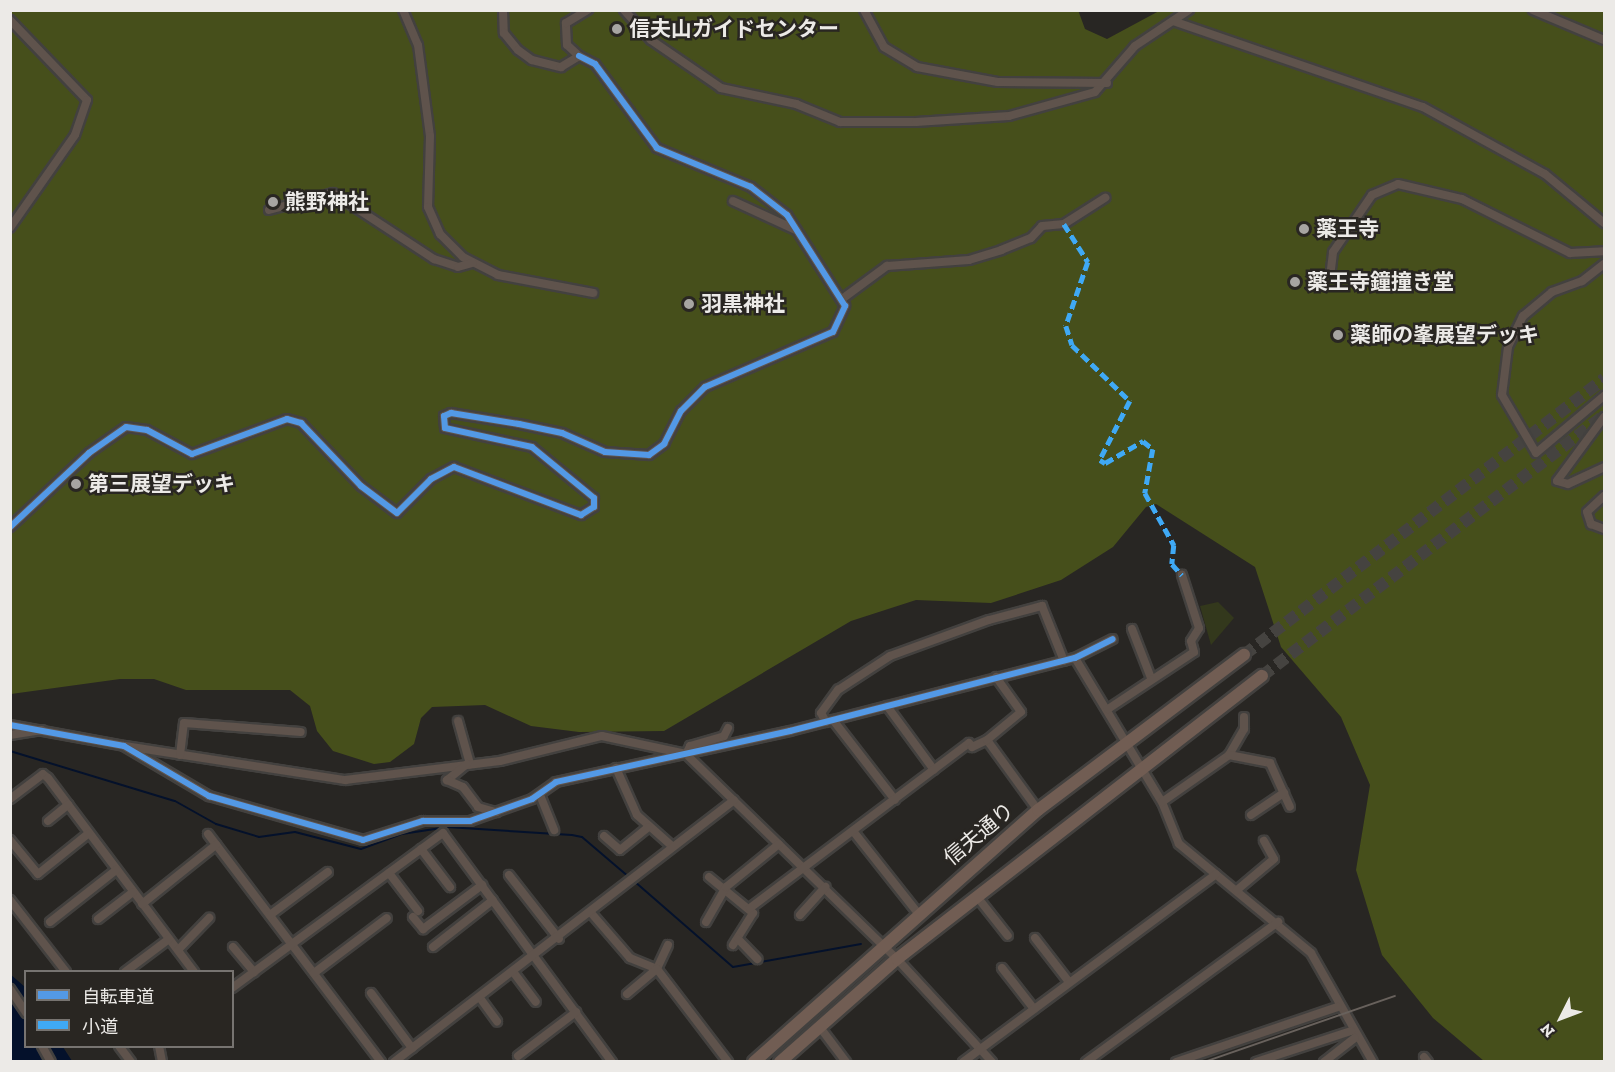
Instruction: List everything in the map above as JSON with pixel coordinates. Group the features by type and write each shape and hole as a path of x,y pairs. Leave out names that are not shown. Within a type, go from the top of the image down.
{"highway":[{"name":"信夫通り","path":"754,1062 917,912 1038,810 1244,655"},
{"path":"780,1062 897,959 1262,676"}],"street":[{"path":"403,10 416,34 429,122 430,216 446,242 472,263 519,282 593,293"},
{"path":"503,10 504,33 528,59 561,67 579,56"},
{"path":"10,527 89,453 126,427 147,430 192,454 266,422 287,419 301,423 361,486 397,513 432,479 454,467 586,513 596,504 594,498 532,447 445,428 444,416 519,424 562,433 605,452 649,455 664,444 681,411 705,387 830,336 845,314 842,300 799,231 759,192 657,148 595,64 579,56 567,45 564,31 571,18 588,10"},
{"path":"624,10 651,40 714,85 765,101 796,104 840,122 1009,116 1084,97 1107,83 1135,46 1189,10"},
{"path":"864,10 884,47 917,67 998,82 1107,83"},
{"path":"1533,10 1605,40"},
{"path":"10,20 72,79 87,104 59,161 10,228"},
{"path":"1173,21 1423,107 1545,174 1605,224"},
{"path":"1331,269 1333,252 1372,195 1398,184 1462,200 1570,253 1605,251"},
{"path":"269,210 333,193 434,259 458,267 472,263"},
{"path":"842,300 887,266 969,260 1031,238 1042,226 1064,224 1105,198"},
{"path":"733,201 799,231"},
{"path":"1605,264 1582,281 1552,292 1523,316 1508,346 1502,395 1536,453 1605,396"},
{"path":"1605,417 1557,481 1568,484 1605,467"},
{"path":"1605,496 1587,512 1591,524 1605,529"},
{"path":"1108,709 1151,678 1194,652 1191,641 1199,628 1182,574"},
{"path":"895,800 821,713 838,690 890,656 989,620 1042,606 1064,661"},
{"path":"1131,629 1151,678"},
{"path":"123,746 209,796 348,838 363,840 423,821 441,823 496,812 540,795 556,782 829,721 1064,661 1113,639"},
{"path":"1075,658 1108,709 1162,802 1179,844 1278,922 1311,953 1353,1034 1373,1062"},
{"path":"750,908 969,743 972,747 987,740 1021,712 996,677"},
{"path":"887,706 934,770"},
{"path":"1162,802 1229,755 1244,729 1244,717"},
{"path":"458,721 468,764"},
{"path":"180,755 184,723 301,732"},
{"path":"10,725 123,746 345,780 468,764 602,736 686,754 897,959 992,1062"},
{"path":"686,754 690,746 724,736 728,728"},
{"path":"10,735 42,730"},
{"path":"987,740 1038,810"},
{"path":"1229,755 1270,763 1290,807"},
{"path":"468,764 447,780 463,787 478,807 496,812"},
{"path":"616,768 648,827 672,846"},
{"path":"10,799 43,774 193,970"},
{"path":"1251,815 1284,793"},
{"path":"540,795 554,830"},
{"path":"394,1062 592,914 672,846 734,800"},
{"path":"48,821 68,805"},
{"path":"441,823 443,833 612,1062"},
{"path":"604,836 620,850 648,827"},
{"path":"853,831 917,912"},
{"path":"234,987 443,833"},
{"path":"10,840 38,874 88,834"},
{"path":"208,834 381,1062"},
{"path":"1237,890 1274,859 1264,841"},
{"path":"706,922 726,890 779,844"},
{"path":"142,903 216,845"},
{"path":"421,849 450,887"},
{"path":"50,922 116,870"},
{"path":"270,915 328,872"},
{"path":"389,873 416,914 423,929 482,885"},
{"path":"963,1062 1216,874"},
{"path":"509,875 559,939"},
{"path":"709,877 750,908 753,920 736,942 757,959"},
{"path":"800,915 825,887"},
{"path":"98,919 133,892"},
{"path":"978,898 1008,936"},
{"path":"10,900 64,970"},
{"path":"433,947 493,900"},
{"path":"592,914 630,958 657,969 728,1062"},
{"path":"178,950 209,918"},
{"path":"314,973 387,918"},
{"path":"1086,1062 1278,922"},
{"path":"1035,938 1069,982"},
{"path":"128,970 169,939"},
{"path":"627,994 657,969 668,945"},
{"path":"233,947 254,972"},
{"path":"1002,968 1034,1009"},
{"path":"514,973 536,1002"},
{"path":"10,989 24,1010"},
{"path":"371,993 412,1048"},
{"path":"480,998 497,1021"},
{"path":"1176,1062 1338,1007"},
{"path":"518,1056 576,1012"},
{"path":"819,1026 846,1062"},
{"path":"1256,1062 1353,1034"},
{"path":"1324,1062 1353,1034"},
{"path":"43,1048 51,1062"},
{"path":"120,1048 131,1062"}],"green space":[{"path":"1078,10 1085,29 1107,39 1159,11 1604,11 1604,1061 1484,1061 1433,1018 1382,955 1356,870 1370,785 1341,717 1281,647 1255,567 1156,504 1146,507 1113,547 1061,580 991,603 916,600 851,621 664,731 579,732 531,726 485,705 432,707 421,718 414,744 390,762 374,764 333,751 317,731 310,706 290,690 186,690 154,679 120,679 11,694 11,11"},
{"path":"1218,602 1234,618 1211,645 1200,606"}],"water":[{"path":"10,974 24,986 24,1048 64,1048 72,1061 11,1061"}],"waterway":[{"path":"10,751 175,801 216,824 259,837 295,832 361,849 402,834 447,827 572,835 582,837 629,877"},
{"path":"634,881 733,967 861,944"}],"tunnel":[{"path":"1244,655 1604,379"},
{"path":"1262,676 1604,415"}],"railway":[{"path":"1204,1062 1395,996"}],"marked path":[{"path":"1064,224 1088,262 1066,326 1072,345 1130,401 1100,460 1105,463 1143,441 1153,449 1145,493 1174,545 1172,564 1182,575"}],"cycle path":[{"path":"10,527 89,453 126,427 147,430 192,454 287,419 301,423 361,486 397,513 431,479 454,467 581,515 594,507 594,498 532,447 445,428 444,416 451,413 519,424 562,433 605,452 649,455 664,444 681,411 705,387 833,332 845,306 787,215 751,187 657,148 595,64 579,56"},
{"path":"10,725 124,746 209,796 363,840 423,821 470,821 532,799 556,782 790,731 1075,658 1113,639"}],"place":[{"name":"信夫山ガイドセンター","path":"617,29"},
{"name":"熊野神社","path":"273,202"},
{"name":"薬王寺","path":"1304,229"},
{"name":"薬王寺鐘撞き堂","path":"1295,282"},
{"name":"羽黒神社","path":"689,304"},
{"name":"薬師の峯展望デッキ","path":"1338,335"},
{"name":"第三展望デッキ","path":"76,484"}]}
